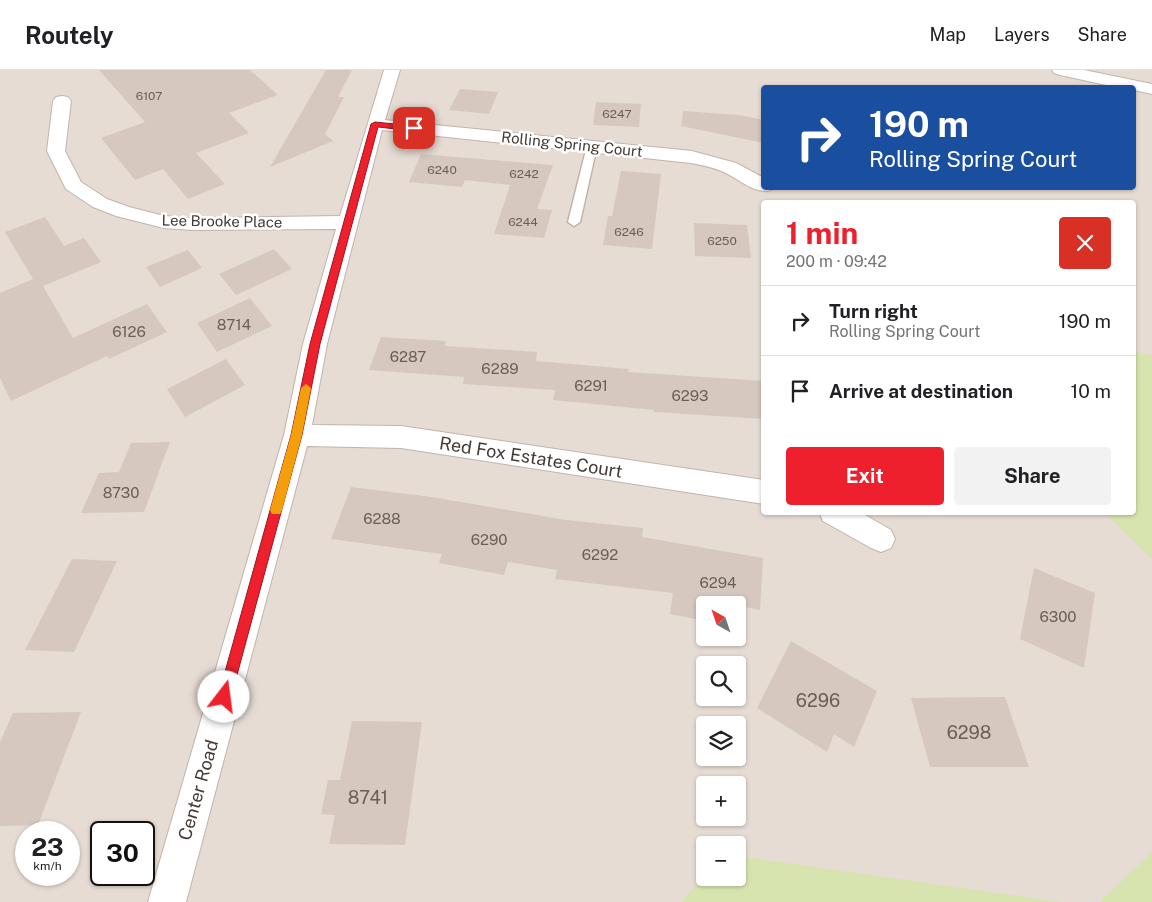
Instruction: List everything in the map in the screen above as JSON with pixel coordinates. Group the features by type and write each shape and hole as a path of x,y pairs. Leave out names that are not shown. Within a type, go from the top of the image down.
{"street":[{"name":"Center Road","path":"167,902 297,435 315,344 375,124 392,70"},
{"path":"1060,70 1133,85"},
{"path":"1136,86 1152,89"},
{"name":"Lee Brooke Place","path":"62,101 56,151 62,167 73,185 81,192 108,206 143,218 183,223 348,222"},
{"name":"Rolling Spring Court","path":"375,124 692,157 729,166 761,184"},
{"name":"Red Fox Estates Court","path":"297,435 401,437 761,492"},
{"path":"839,515 881,539"}],"lane":[{"path":"574,222 592,146"}],"shaded area":[{"path":"0,70 1152,70 1152,902 0,902"}],"green space":[{"path":"1136,352 1152,356 1152,559 1107,515 1136,515"},
{"path":"1152,852 1152,902 1100,902"},
{"path":"746,857 1061,902 681,902 696,885 746,886"}],"building":[{"path":"99,70 250,70 278,95 229,113 249,133 196,153 225,184 188,199 163,169 135,180 101,138 145,122"},
{"path":"326,70 352,70 338,97 344,97 325,134 333,141 270,167"},
{"path":"460,89 498,92 489,114 449,110"},
{"path":"596,102 641,104 639,127 593,125"},
{"path":"683,111 739,115 761,119 761,142 681,126"},
{"path":"421,154 553,165 537,209 552,210 544,238 494,234 510,185 465,180 462,187 409,182"},
{"path":"621,171 661,174 652,249 603,245 608,216 612,216"},
{"path":"45,217 64,246 84,238 101,262 43,286 73,338 147,304 167,332 109,359 107,356 11,401 0,378 0,293 33,279 5,232"},
{"path":"694,223 747,225 751,258 695,256"},
{"path":"274,249 292,269 236,295 219,274"},
{"path":"188,250 202,268 160,287 146,267"},
{"path":"250,298 272,326 217,352 197,323"},
{"path":"381,337 446,341 445,346 537,352 536,361 629,369 628,372 761,381 761,419 654,412 654,410 553,400 555,390 463,384 464,377 369,370"},
{"path":"226,359 245,385 185,417 167,389"},
{"path":"170,442 144,512 81,513 99,473 119,472 131,443"},
{"path":"351,487 432,497 566,520 643,528 642,537 763,558 760,610 746,607 746,596 696,596 696,619 670,614 673,593 555,579 557,570 508,562 504,575 439,563 442,554 331,539"},
{"path":"72,559 117,561 74,652 25,650"},
{"path":"1034,568 1095,593 1084,668 1020,639"},
{"path":"791,641 877,691 854,747 834,734 827,752 757,708"},
{"path":"1005,697 1029,767 930,767 911,698"},
{"path":"81,712 40,821 15,821 15,826 0,826 0,742 13,713"},
{"path":"352,721 422,722 405,845 329,844 335,815 321,814 328,780 340,780"}],"slow traffic":[{"path":"276,510 297,435 306,388"}],"route":[{"path":"224,697 297,435 315,344 375,124 414,128"}]}
